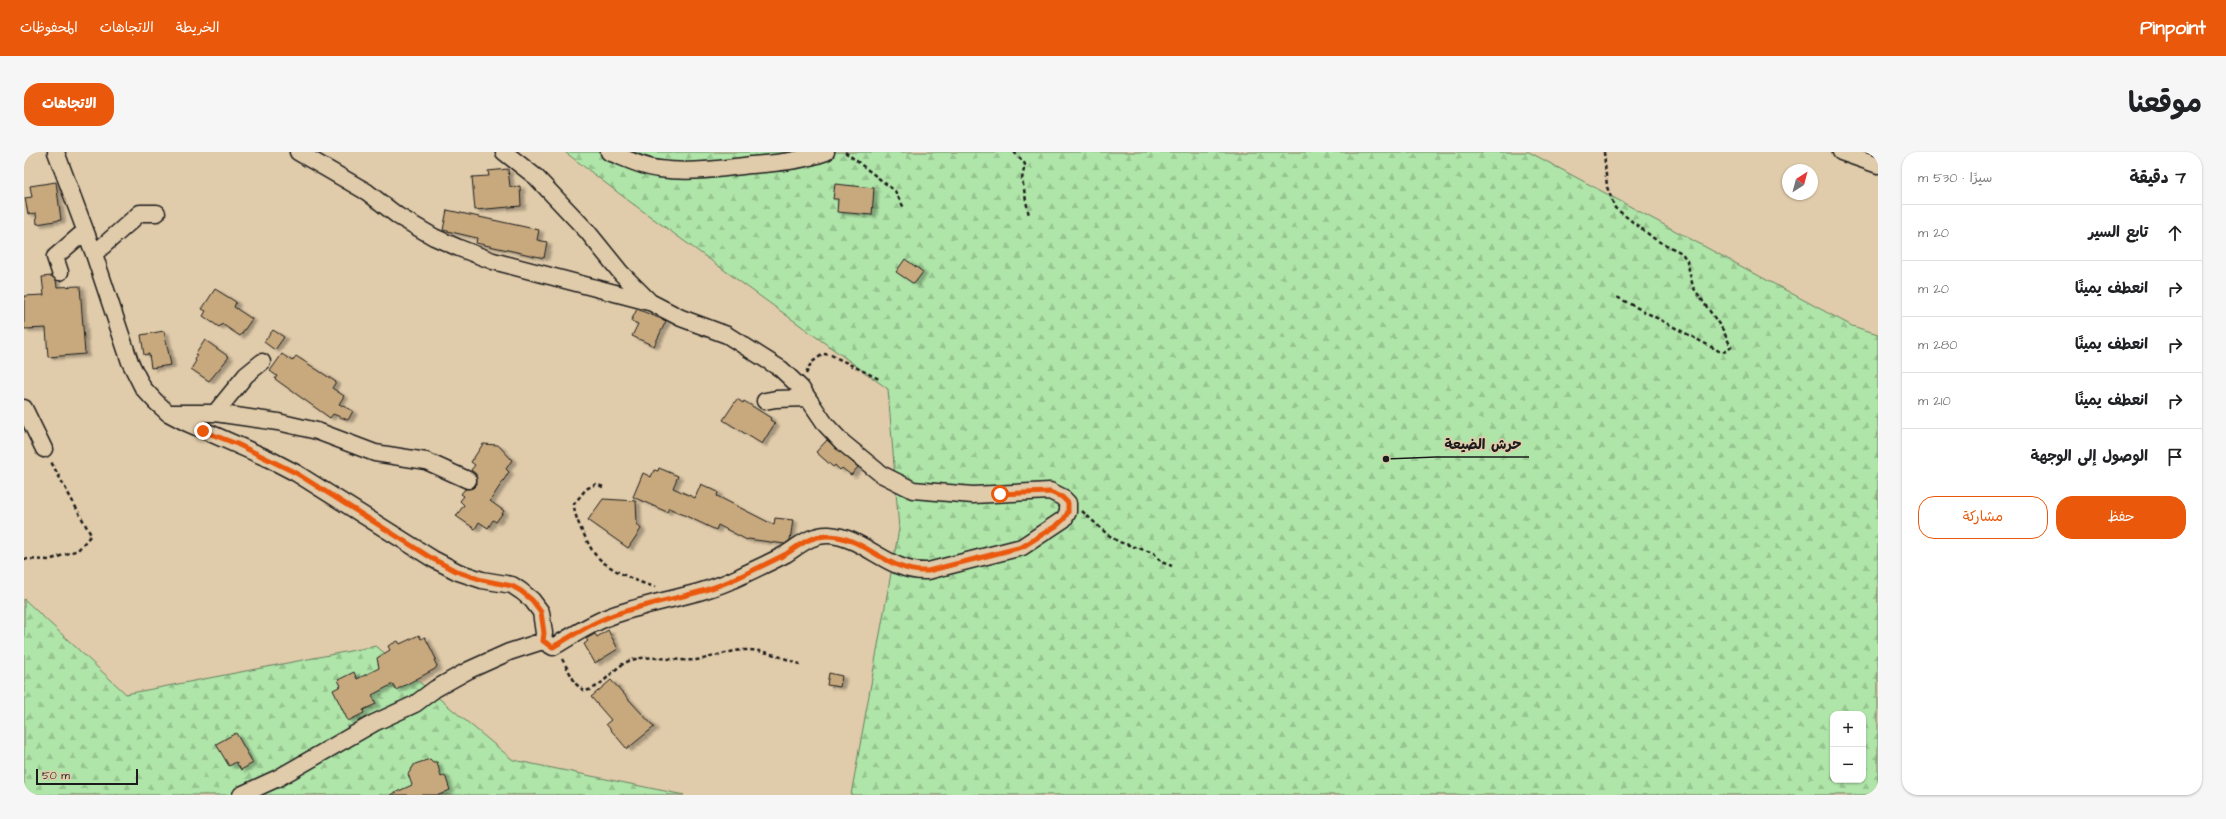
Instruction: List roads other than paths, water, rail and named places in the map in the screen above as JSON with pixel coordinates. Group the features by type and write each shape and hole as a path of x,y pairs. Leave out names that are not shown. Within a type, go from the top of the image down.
{"street":[{"path":"56,152 86,231 130,362 143,388 168,413 296,473 433,559 458,572 482,580 512,586 521,591 532,600 541,612 544,633 548,644"},
{"path":"241,795 288,772 374,723 415,704 436,689 469,670 509,652 548,644 623,612 691,595 737,578 786,554 810,538 829,535 842,538 895,565 914,572 928,571 1022,547 1064,519 1068,512 1068,503 1062,497 1050,492 973,495 913,490 881,474 842,442 826,425 805,393 781,369 727,335 681,318 650,302 493,261 459,248 434,237 398,216 367,192 298,152"},
{"path":"504,152 536,177 586,231 621,273 650,302"},
{"path":"609,152 657,169 684,171 713,170 780,163 826,152"},
{"path":"1841,152 1878,166"},
{"path":"94,254 140,213 157,213"},
{"path":"60,272 55,257 86,231"},
{"path":"215,413 246,375 262,362"},
{"path":"765,401 805,393"},
{"path":"24,408 44,449"},
{"path":"168,413 215,413 278,422 317,431 375,453 426,461 468,480"}],"place":[{"name":"حرش الضيعة","path":"1386,459"}]}
